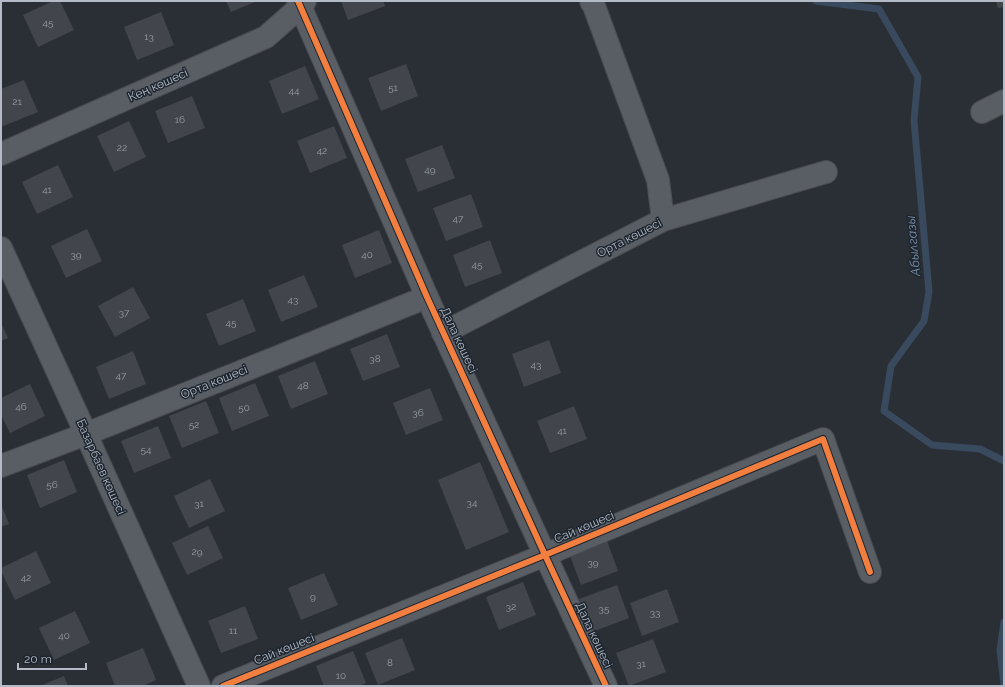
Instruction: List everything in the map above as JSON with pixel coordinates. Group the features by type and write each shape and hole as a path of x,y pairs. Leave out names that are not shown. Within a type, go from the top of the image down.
{"street":[{"path":"591,1 658,180 663,220"},
{"name":"Кең көшесі","path":"1,154 266,37 301,3"},
{"name":"Дала көшесі","path":"301,3 443,333 606,686"},
{"path":"982,112 1004,101"},
{"name":"Орта көшесі","path":"443,333 663,220 826,172"},
{"name":"Базарбаев көшесі","path":"1,248 199,686"},
{"name":"Орта көшесі","path":"1,466 86,434 427,297"},
{"name":"Сай көшесі","path":"223,686 545,555 823,439 870,572"}],"building":[{"path":"53,1 60,1 74,30 38,47 23,15"},
{"path":"226,1 257,1 231,12"},
{"path":"341,1 383,1 385,6 348,20"},
{"path":"996,1 1004,1 1004,7 998,8"},
{"path":"161,12 174,45 137,60 124,27"},
{"path":"406,64 418,96 381,111 368,78"},
{"path":"305,66 319,99 282,114 269,81"},
{"path":"24,80 38,112 1,127 1,89"},
{"path":"192,96 205,128 168,143 155,111"},
{"path":"129,121 146,157 114,172 97,136"},
{"path":"334,126 347,158 310,173 297,141"},
{"path":"442,145 455,178 418,192 405,159"},
{"path":"58,165 73,197 37,214 22,182"},
{"path":"471,194 483,227 446,241 433,208"},
{"path":"87,229 102,261 66,278 51,246"},
{"path":"379,230 392,263 355,278 342,245"},
{"path":"490,240 502,273 465,287 453,255"},
{"path":"304,275 318,307 281,322 268,290"},
{"path":"133,287 150,318 115,337 98,306"},
{"path":"243,299 256,331 219,346 206,314"},
{"path":"1,323 8,338 1,341"},
{"path":"387,334 400,367 363,381 350,349"},
{"path":"549,340 561,373 524,387 512,354"},
{"path":"133,351 146,384 109,399 96,367"},
{"path":"315,361 328,394 291,409 278,376"},
{"path":"255,383 269,416 232,431 219,398"},
{"path":"30,384 45,416 10,433 1,415 1,398"},
{"path":"430,388 443,420 406,435 393,403"},
{"path":"206,401 219,433 182,448 169,416"},
{"path":"574,406 587,439 550,453 537,421"},
{"path":"158,426 171,458 134,473 121,441"},
{"path":"64,460 77,492 40,508 27,475"},
{"path":"480,462 509,532 466,550 438,480"},
{"path":"210,479 225,511 189,528 174,496"},
{"path":"1,504 9,524 1,527"},
{"path":"208,526 223,558 187,575 172,543"},
{"path":"606,538 618,571 581,585 569,553"},
{"path":"36,551 51,583 15,600 1,571 1,568"},
{"path":"324,573 338,605 301,620 288,588"},
{"path":"523,582 536,615 499,630 486,597"},
{"path":"617,585 629,618 592,632 579,599"},
{"path":"667,589 679,622 642,636 630,603"},
{"path":"245,606 258,639 221,653 208,621"},
{"path":"75,611 90,643 54,660 39,628"},
{"path":"402,638 415,670 378,685 365,653"},
{"path":"653,639 666,672 629,686 616,653"},
{"path":"143,648 156,680 143,686 115,686 106,663"},
{"path":"353,651 366,683 360,686 324,686 316,666"},
{"path":"64,676 68,686 40,686"}],"waterway":[{"name":"Абылгазы","path":"816,1 879,9 918,77 914,120 929,292 924,321 891,366 884,411 932,445 980,449 1004,461"},
{"name":"Абылгазы","path":"1004,622 1000,650 1004,684"}],"cycle path":[{"path":"298,1 427,297 606,686"},
{"path":"223,686 545,555 823,439 870,572"}]}
